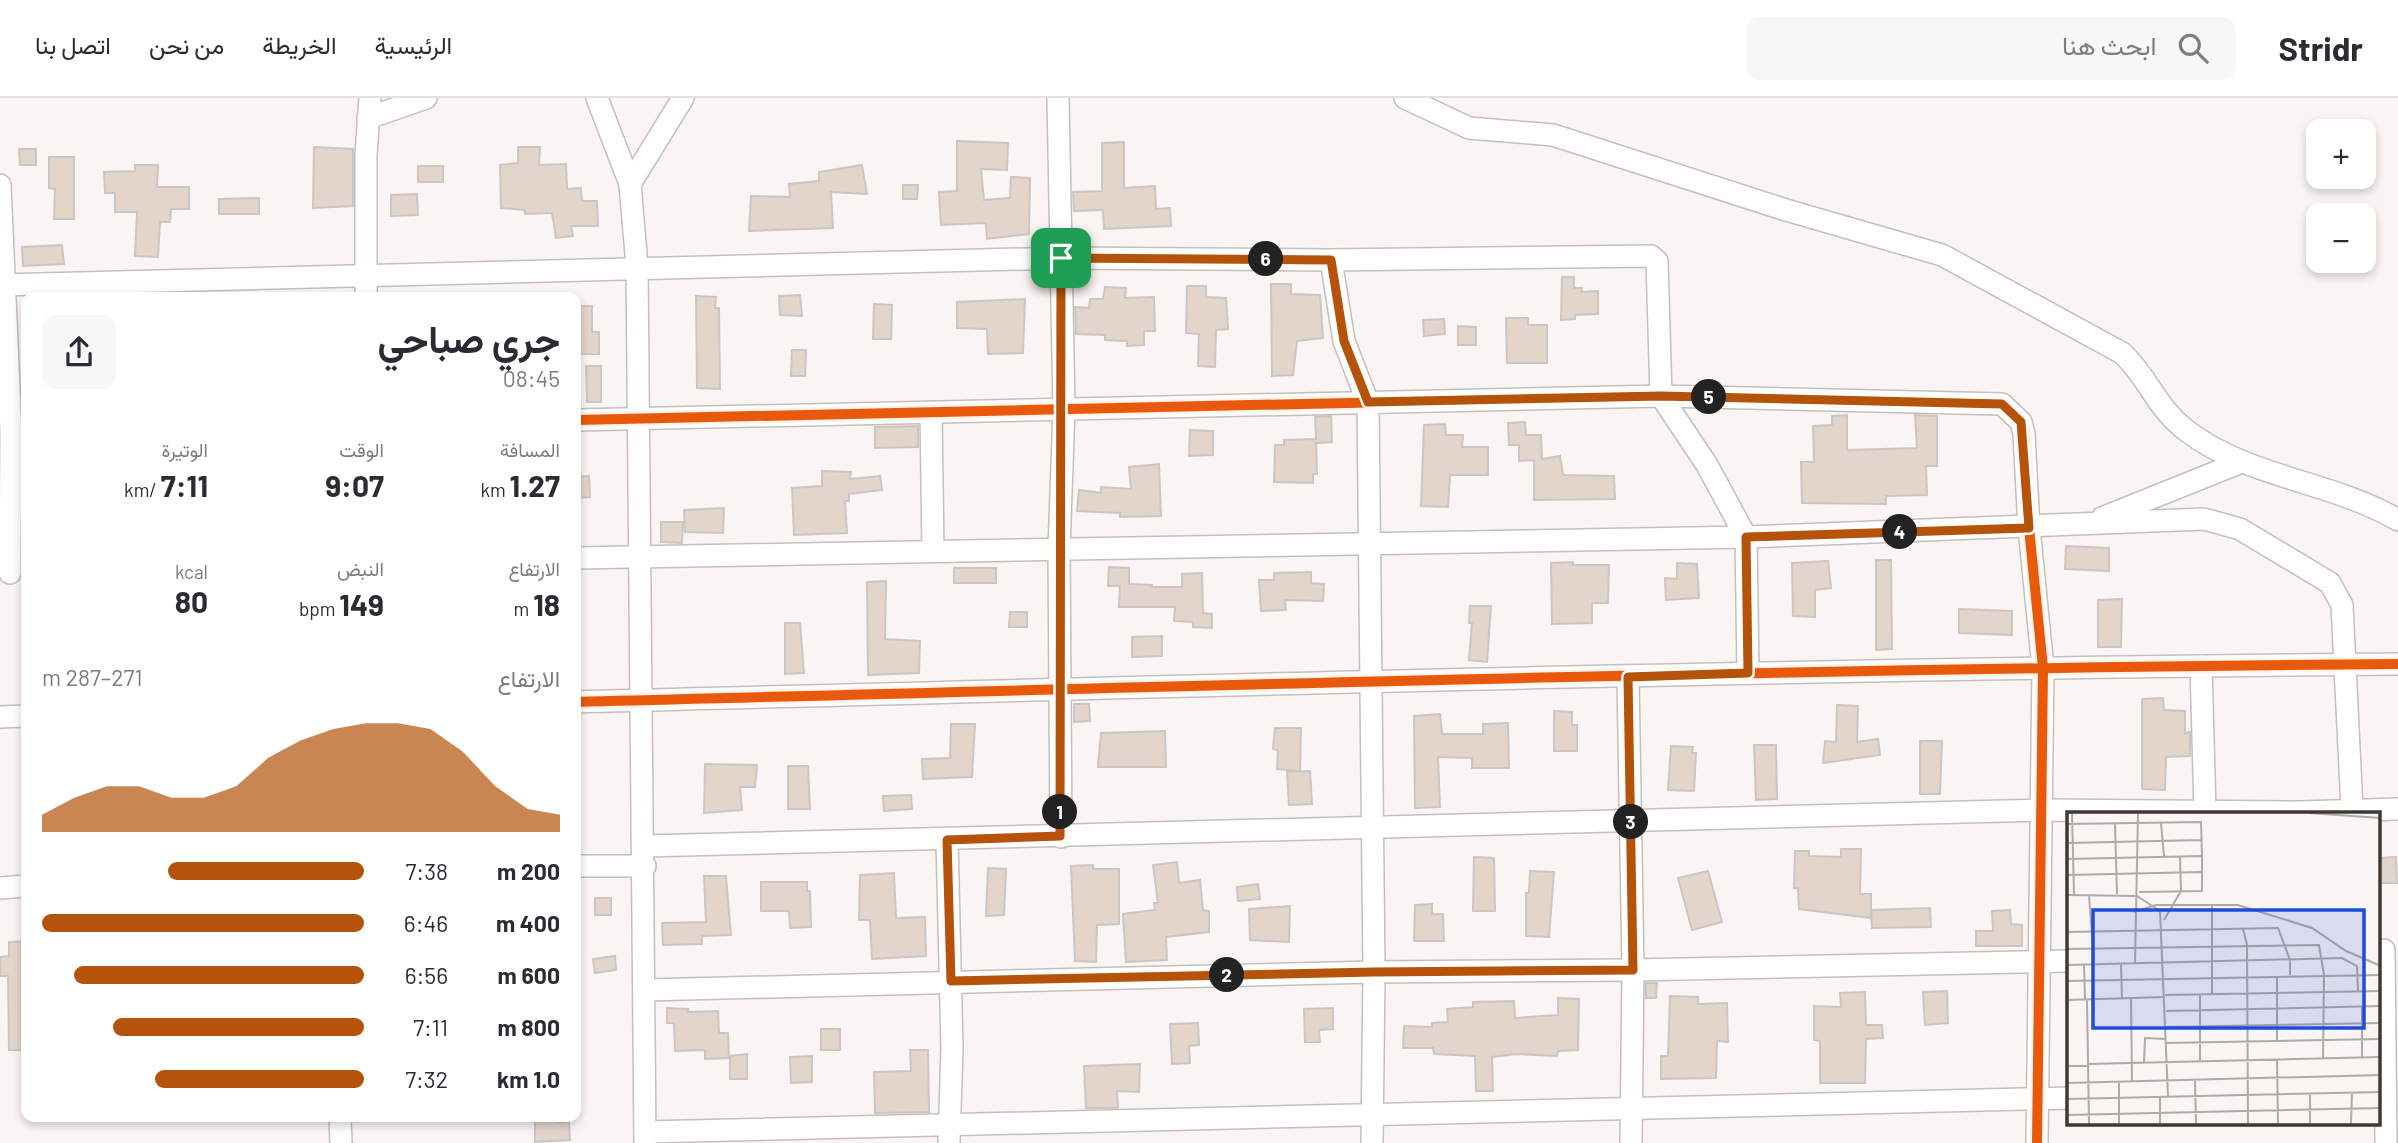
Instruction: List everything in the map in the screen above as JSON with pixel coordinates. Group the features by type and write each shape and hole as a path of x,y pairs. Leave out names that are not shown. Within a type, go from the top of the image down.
{"street":[{"path":"366,292 369,108 426,98"},
{"path":"597,98 630,184 637,266 645,856 645,1137 949,1134 1372,1116 2067,1098"},
{"path":"630,184 684,98"},
{"path":"1058,98 1063,409 1059,549 1060,836"},
{"path":"1405,98 1469,128 1553,135 1786,210 1942,255 2122,353 2141,373 2163,411 2188,432 2239,463 2356,499 2398,520"},
{"path":"0,185 2,285 12,432 12,573"},
{"path":"2,285 637,266 1061,258 1331,260 1651,256 1657,261 1661,396 1707,465 1746,537 1748,673"},
{"path":"1331,260 1344,341 1368,402 1374,972 1372,1143"},
{"path":"581,420 1661,396 2002,404 2021,422 2043,667 2037,1143"},
{"path":"931,412 933,551"},
{"path":"2084,525 2239,463"},
{"path":"581,558 1746,537 2029,528 2204,519 2240,529 2330,583 2342,605 2352,809"},
{"path":"581,702 1059,687 1370,684 2043,667 2398,664"},
{"path":"581,865 645,856 1060,836 2043,810 2205,812 2201,666"},
{"path":"1628,677 1633,970 1631,1143"},
{"path":"0,717 21,716"},
{"path":"2313,812 2398,809"},
{"path":"947,840 951,981 949,1134"},
{"path":"0,888 21,886"},
{"path":"2386,1143 2387,950"},
{"path":"646,990 1374,972 2067,961"},
{"path":"340,1122 341,1143"}],"building":[{"path":"957,141 1008,143 1007,170 981,169 984,200 1010,198 1011,177 1030,178 1029,234 987,239 986,223 941,225 939,192 957,191"},
{"path":"1124,142 1124,188 1155,186 1156,209 1170,208 1171,226 1104,229 1103,210 1074,211 1073,192 1102,191 1102,143"},
{"path":"314,147 353,149 353,206 313,208"},
{"path":"518,147 540,147 539,165 566,164 567,189 581,188 582,201 597,201 598,226 571,226 573,236 556,238 552,213 525,214 525,210 501,208 500,165 518,163"},
{"path":"19,149 36,149 36,165 20,165"},
{"path":"49,157 74,157 74,219 54,219 55,189 49,188"},
{"path":"135,165 158,165 157,187 189,187 189,209 171,209 170,222 160,222 158,257 135,256 137,212 115,212 115,193 105,193 104,172 135,171"},
{"path":"862,165 867,194 831,192 833,228 749,231 751,196 790,197 789,184 819,181 819,172"},
{"path":"418,166 443,166 443,182 418,182"},
{"path":"903,185 918,185 917,199 903,199"},
{"path":"417,194 418,215 391,216 391,195"},
{"path":"259,198 259,214 219,214 219,199"},
{"path":"62,245 64,264 23,266 22,247"},
{"path":"1562,277 1574,277 1574,288 1582,288 1581,292 1598,291 1598,314 1575,315 1575,319 1561,320"},
{"path":"1271,284 1291,284 1291,294 1320,295 1323,338 1297,341 1293,375 1272,376"},
{"path":"1187,286 1206,286 1206,297 1226,298 1228,329 1216,330 1215,367 1198,366 1199,334 1186,333"},
{"path":"1105,287 1126,288 1125,298 1154,297 1155,331 1144,331 1144,345 1127,346 1127,341 1105,340 1105,335 1076,334 1075,307 1089,308 1090,299 1103,299"},
{"path":"800,295 802,316 780,315 779,296"},
{"path":"696,296 716,297 715,308 719,308 720,389 697,388"},
{"path":"1025,299 1023,353 988,354 987,329 957,328 957,302"},
{"path":"874,304 892,305 891,339 873,339"},
{"path":"581,306 592,306 592,332 599,332 599,354 581,354"},
{"path":"1506,318 1528,318 1528,325 1547,325 1547,363 1507,363"},
{"path":"1444,319 1445,334 1424,336 1423,320"},
{"path":"1458,326 1476,327 1476,345 1458,345"},
{"path":"792,350 806,350 805,376 791,376"},
{"path":"586,366 601,366 601,402 587,402"},
{"path":"1847,415 1847,450 1917,448 1915,415 1937,416 1937,466 1926,466 1927,495 1886,496 1886,504 1802,503 1801,462 1814,462 1813,426 1832,425 1832,416"},
{"path":"1331,416 1332,442 1316,443 1317,474 1313,474 1313,483 1274,482 1275,445 1284,445 1284,440 1316,439 1315,417"},
{"path":"1525,422 1526,435 1541,435 1542,459 1560,456 1563,475 1614,476 1615,499 1534,500 1534,460 1519,461 1519,445 1509,445 1508,423"},
{"path":"1445,424 1446,435 1463,435 1462,447 1488,447 1488,475 1450,475 1448,507 1421,506 1424,425"},
{"path":"918,426 918,447 875,448 875,427"},
{"path":"1190,430 1213,431 1213,455 1189,456"},
{"path":"1159,464 1161,516 1120,517 1120,513 1077,511 1079,490 1101,493 1101,487 1131,489 1129,467"},
{"path":"822,471 851,472 850,479 880,476 882,490 849,494 849,501 845,501 847,533 794,535 792,488 822,486"},
{"path":"589,476 590,497 581,498 581,477"},
{"path":"724,508 723,533 685,532 684,510"},
{"path":"661,522 683,522 682,543 661,542"},
{"path":"2066,546 2109,548 2109,571 2065,569"},
{"path":"1876,560 1891,560 1892,649 1876,650"},
{"path":"1828,561 1831,588 1815,590 1815,617 1793,616 1792,563"},
{"path":"1573,562 1573,565 1609,565 1608,603 1592,603 1592,623 1552,624 1551,563"},
{"path":"1677,563 1697,564 1699,598 1666,600 1665,578 1677,579"},
{"path":"1109,567 1129,568 1129,584 1152,587 1182,587 1182,574 1202,573 1203,613 1212,614 1212,628 1193,627 1193,622 1174,621 1175,607 1119,607 1120,586 1108,586"},
{"path":"954,568 996,568 996,583 954,583"},
{"path":"1311,572 1311,583 1324,584 1323,601 1285,600 1286,610 1261,611 1259,580 1274,580 1274,573"},
{"path":"886,581 885,639 920,641 919,673 868,675 867,582"},
{"path":"2122,599 2121,647 2098,647 2098,600"},
{"path":"1470,606 1491,606 1487,662 1469,660 1472,623 1469,623"},
{"path":"1959,609 2012,611 2012,635 1959,633"},
{"path":"1010,612 1027,612 1027,627 1009,627"},
{"path":"785,623 800,623 804,673 785,674"},
{"path":"1162,636 1162,656 1132,657 1132,637"},
{"path":"2163,698 2164,710 2185,711 2185,733 2190,732 2190,756 2166,757 2165,790 2142,789 2142,699"},
{"path":"1074,704 1089,704 1090,721 1074,722"},
{"path":"1837,705 1858,706 1857,742 1878,739 1880,755 1823,763 1825,741 1836,742"},
{"path":"1554,711 1572,712 1572,725 1577,725 1577,751 1554,751"},
{"path":"1440,714 1442,734 1483,734 1483,724 1508,723 1509,768 1472,768 1472,758 1438,757 1440,807 1415,808 1414,716"},
{"path":"951,724 975,724 972,777 923,779 922,759 950,758"},
{"path":"1275,728 1301,728 1300,771 1277,769 1278,750 1273,749"},
{"path":"1165,731 1166,767 1098,767 1101,733"},
{"path":"1920,741 1942,741 1940,794 1920,794"},
{"path":"1754,745 1776,745 1777,799 1756,800"},
{"path":"1671,746 1693,747 1692,753 1696,753 1694,791 1668,790"},
{"path":"705,764 757,765 755,787 740,787 742,810 704,813"},
{"path":"788,766 808,766 810,809 788,809"},
{"path":"1310,771 1312,804 1289,805 1287,772"},
{"path":"911,795 912,809 884,811 883,796"},
{"path":"1841,849 1861,849 1860,894 1871,894 1871,918 1799,909 1798,888 1794,888 1795,851 1809,851 1809,856 1841,857"},
{"path":"1474,857 1494,858 1495,911 1473,911"},
{"path":"2396,857 2397,883 2381,883 2380,858"},
{"path":"1177,862 1179,883 1200,880 1203,910 1209,911 1209,932 1166,937 1167,960 1126,962 1123,914 1155,910 1154,903 1158,903 1153,865"},
{"path":"1093,865 1093,869 1119,869 1119,924 1097,925 1096,962 1075,961 1071,866"},
{"path":"988,868 1006,869 1004,915 986,916"},
{"path":"1530,871 1554,872 1549,937 1526,936 1526,893 1529,893"},
{"path":"1708,871 1722,922 1692,930 1678,878"},
{"path":"894,873 896,918 925,917 926,956 872,959 870,920 859,920 860,875"},
{"path":"704,876 726,876 731,935 702,936 702,944 663,945 662,923 706,922"},
{"path":"761,882 807,882 807,891 810,891 811,927 790,928 789,911 761,911"},
{"path":"1258,884 1260,899 1238,901 1237,887"},
{"path":"595,898 611,898 611,915 595,915"},
{"path":"1432,904 1432,914 1443,914 1444,941 1414,941 1415,905"},
{"path":"1290,906 1289,942 1250,940 1249,909"},
{"path":"1930,908 1931,927 1872,928 1871,910"},
{"path":"2010,910 2011,924 2022,925 2022,946 1976,946 1976,931 1993,931 1992,911"},
{"path":"21,941 21,1050 9,1050 8,976 0,976 0,957 9,956 9,942"},
{"path":"615,956 616,970 595,973 593,959"},
{"path":"1646,983 1657,983 1656,998 1646,998"},
{"path":"1947,991 1948,1023 1925,1025 1923,992"},
{"path":"1865,992 1866,1025 1882,1025 1883,1038 1866,1039 1865,1083 1820,1083 1820,1041 1814,1040 1814,1006 1841,1007 1840,993"},
{"path":"1670,996 1698,997 1698,1004 1727,1003 1728,1042 1717,1041 1716,1078 1661,1079 1661,1056 1668,1056"},
{"path":"1558,998 1579,999 1578,1050 1558,1051 1557,1056 1516,1054 1492,1057 1493,1091 1476,1091 1475,1056 1434,1054 1433,1048 1403,1048 1404,1026 1432,1027 1432,1023 1448,1022 1447,1009 1473,1007 1473,1002 1514,1001 1515,1018 1558,1015"},
{"path":"667,1008 688,1009 688,1012 718,1011 719,1033 728,1033 729,1058 705,1059 705,1050 675,1051 674,1023 667,1023"},
{"path":"1333,1008 1333,1029 1319,1030 1320,1042 1305,1042 1304,1009"},
{"path":"1198,1023 1199,1045 1189,1046 1190,1063 1172,1064 1170,1024"},
{"path":"821,1029 840,1029 840,1050 821,1050"},
{"path":"910,1050 928,1050 929,1112 875,1113 874,1072 911,1071"},
{"path":"747,1054 747,1079 730,1079 730,1056"},
{"path":"812,1056 812,1082 791,1083 790,1057"},
{"path":"1140,1064 1139,1092 1117,1091 1118,1108 1086,1108 1084,1066"},
{"path":"535,1122 569,1122 570,1140 535,1142"}],"cycle path":[{"path":"581,420 1661,396 2002,404 2021,422 2024,434 2029,528 2043,668 2037,1143"},
{"path":"581,702 1714,674 2398,664"}],"route":[{"path":"1061,258 1331,260 1344,341 1368,402 1661,396 2002,404 2016,415 2024,434 2029,528 1746,537 1748,673 1628,677 1633,970 1374,972 951,981 947,840 1060,836 1059,549 1063,409 1061,258"}]}
